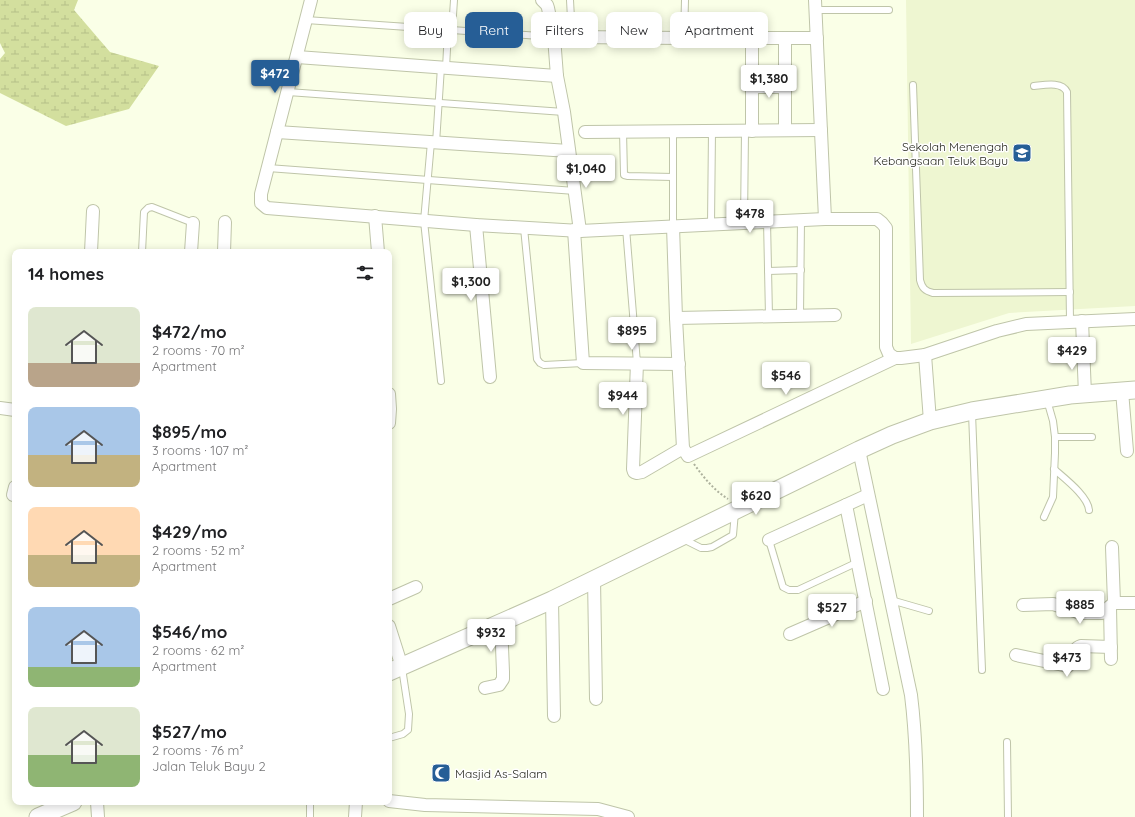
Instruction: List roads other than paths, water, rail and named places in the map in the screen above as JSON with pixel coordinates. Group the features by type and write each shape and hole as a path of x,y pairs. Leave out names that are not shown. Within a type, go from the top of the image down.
{"main road":[{"path":"395,669 552,600 858,450 892,435 930,421 972,411 1047,399 1129,390"},
{"path":"38,817 66,805"}],"street":[{"path":"312,0 261,194 261,203 267,208 375,216 424,222 577,230 825,219 877,219 886,228 886,347 888,354 895,358"},
{"path":"542,0 547,5 549,12"},
{"path":"816,5 825,219"},
{"path":"598,37 670,38"},
{"path":"768,38 817,38"},
{"path":"785,38 785,130"},
{"path":"555,48 557,76 564,112 575,191 584,363 679,364"},
{"path":"749,130 752,87 752,48"},
{"path":"297,57 557,76"},
{"path":"752,87 785,87"},
{"path":"585,132 821,130"},
{"path":"277,132 570,151"},
{"path":"91,249 93,211"},
{"path":"375,216 378,249"},
{"path":"224,249 225,222"},
{"path":"191,249 194,223"},
{"path":"476,225 490,377"},
{"path":"673,226 683,448 688,456 895,358 924,355 1011,327 1026,324 1135,319"},
{"path":"676,318 835,315"},
{"path":"1082,321 1085,394"},
{"path":"924,355 930,421"},
{"path":"636,363 634,472 642,472 683,448"},
{"path":"1126,451 1129,390"},
{"path":"0,408 12,410"},
{"path":"858,450 911,695 914,716 917,817"},
{"path":"769,540 868,495"},
{"path":"846,505 883,689"},
{"path":"1016,655 1068,666 1072,662 1074,651 1077,647 1081,646 1111,653 1112,547"},
{"path":"594,579 596,699"},
{"path":"392,598 416,586"},
{"path":"552,600 554,716"},
{"path":"790,634 866,601"},
{"path":"1023,605 1053,604 1081,613 1102,613 1112,605 1119,602 1135,603"},
{"path":"485,688 499,685 503,679 504,672 501,622"},
{"path":"392,648 395,669"},
{"path":"392,802 424,811 582,813 609,811 628,817"},
{"path":"97,805 98,817"},
{"path":"355,817 356,805"}],"lane":[{"path":"452,12 454,0"},
{"path":"570,0 571,12"},
{"path":"685,0 685,12"},
{"path":"816,5 888,10"},
{"path":"306,20 404,27"},
{"path":"457,30 531,35"},
{"path":"441,381 424,222 427,180 447,48"},
{"path":"913,85 920,280 922,287 927,292 933,293 1070,292"},
{"path":"1034,86 1061,85 1067,92 1070,321"},
{"path":"288,92 564,112"},
{"path":"744,223 749,130"},
{"path":"623,131 624,175 673,177"},
{"path":"673,131 673,226"},
{"path":"711,224 712,131"},
{"path":"268,168 575,191"},
{"path":"142,249 144,212 148,208 152,207 194,223"},
{"path":"800,316 801,220"},
{"path":"767,222 769,316"},
{"path":"524,228 537,359 540,364 544,365 584,363"},
{"path":"626,228 636,363"},
{"path":"768,271 801,270"},
{"path":"1044,517 1053,497 1055,437 1053,421 1047,399"},
{"path":"972,411 982,670"},
{"path":"1055,437 1092,437"},
{"path":"1054,469 1079,493 1089,510"},
{"path":"680,537 701,548 712,547 733,535 738,509"},
{"path":"769,540 783,587 789,590 798,590 858,562"},
{"path":"891,600 930,612"},
{"path":"392,737 403,734 408,730 409,714 395,669"},
{"path":"1007,742 1008,817"},
{"path":"310,805 310,817"}],"place":[{"name":"Sekolah Menengah Kebangsaan Teluk Bayu","path":"1022,153"},
{"name":"Masjid As-Salam","path":"441,773"}]}
